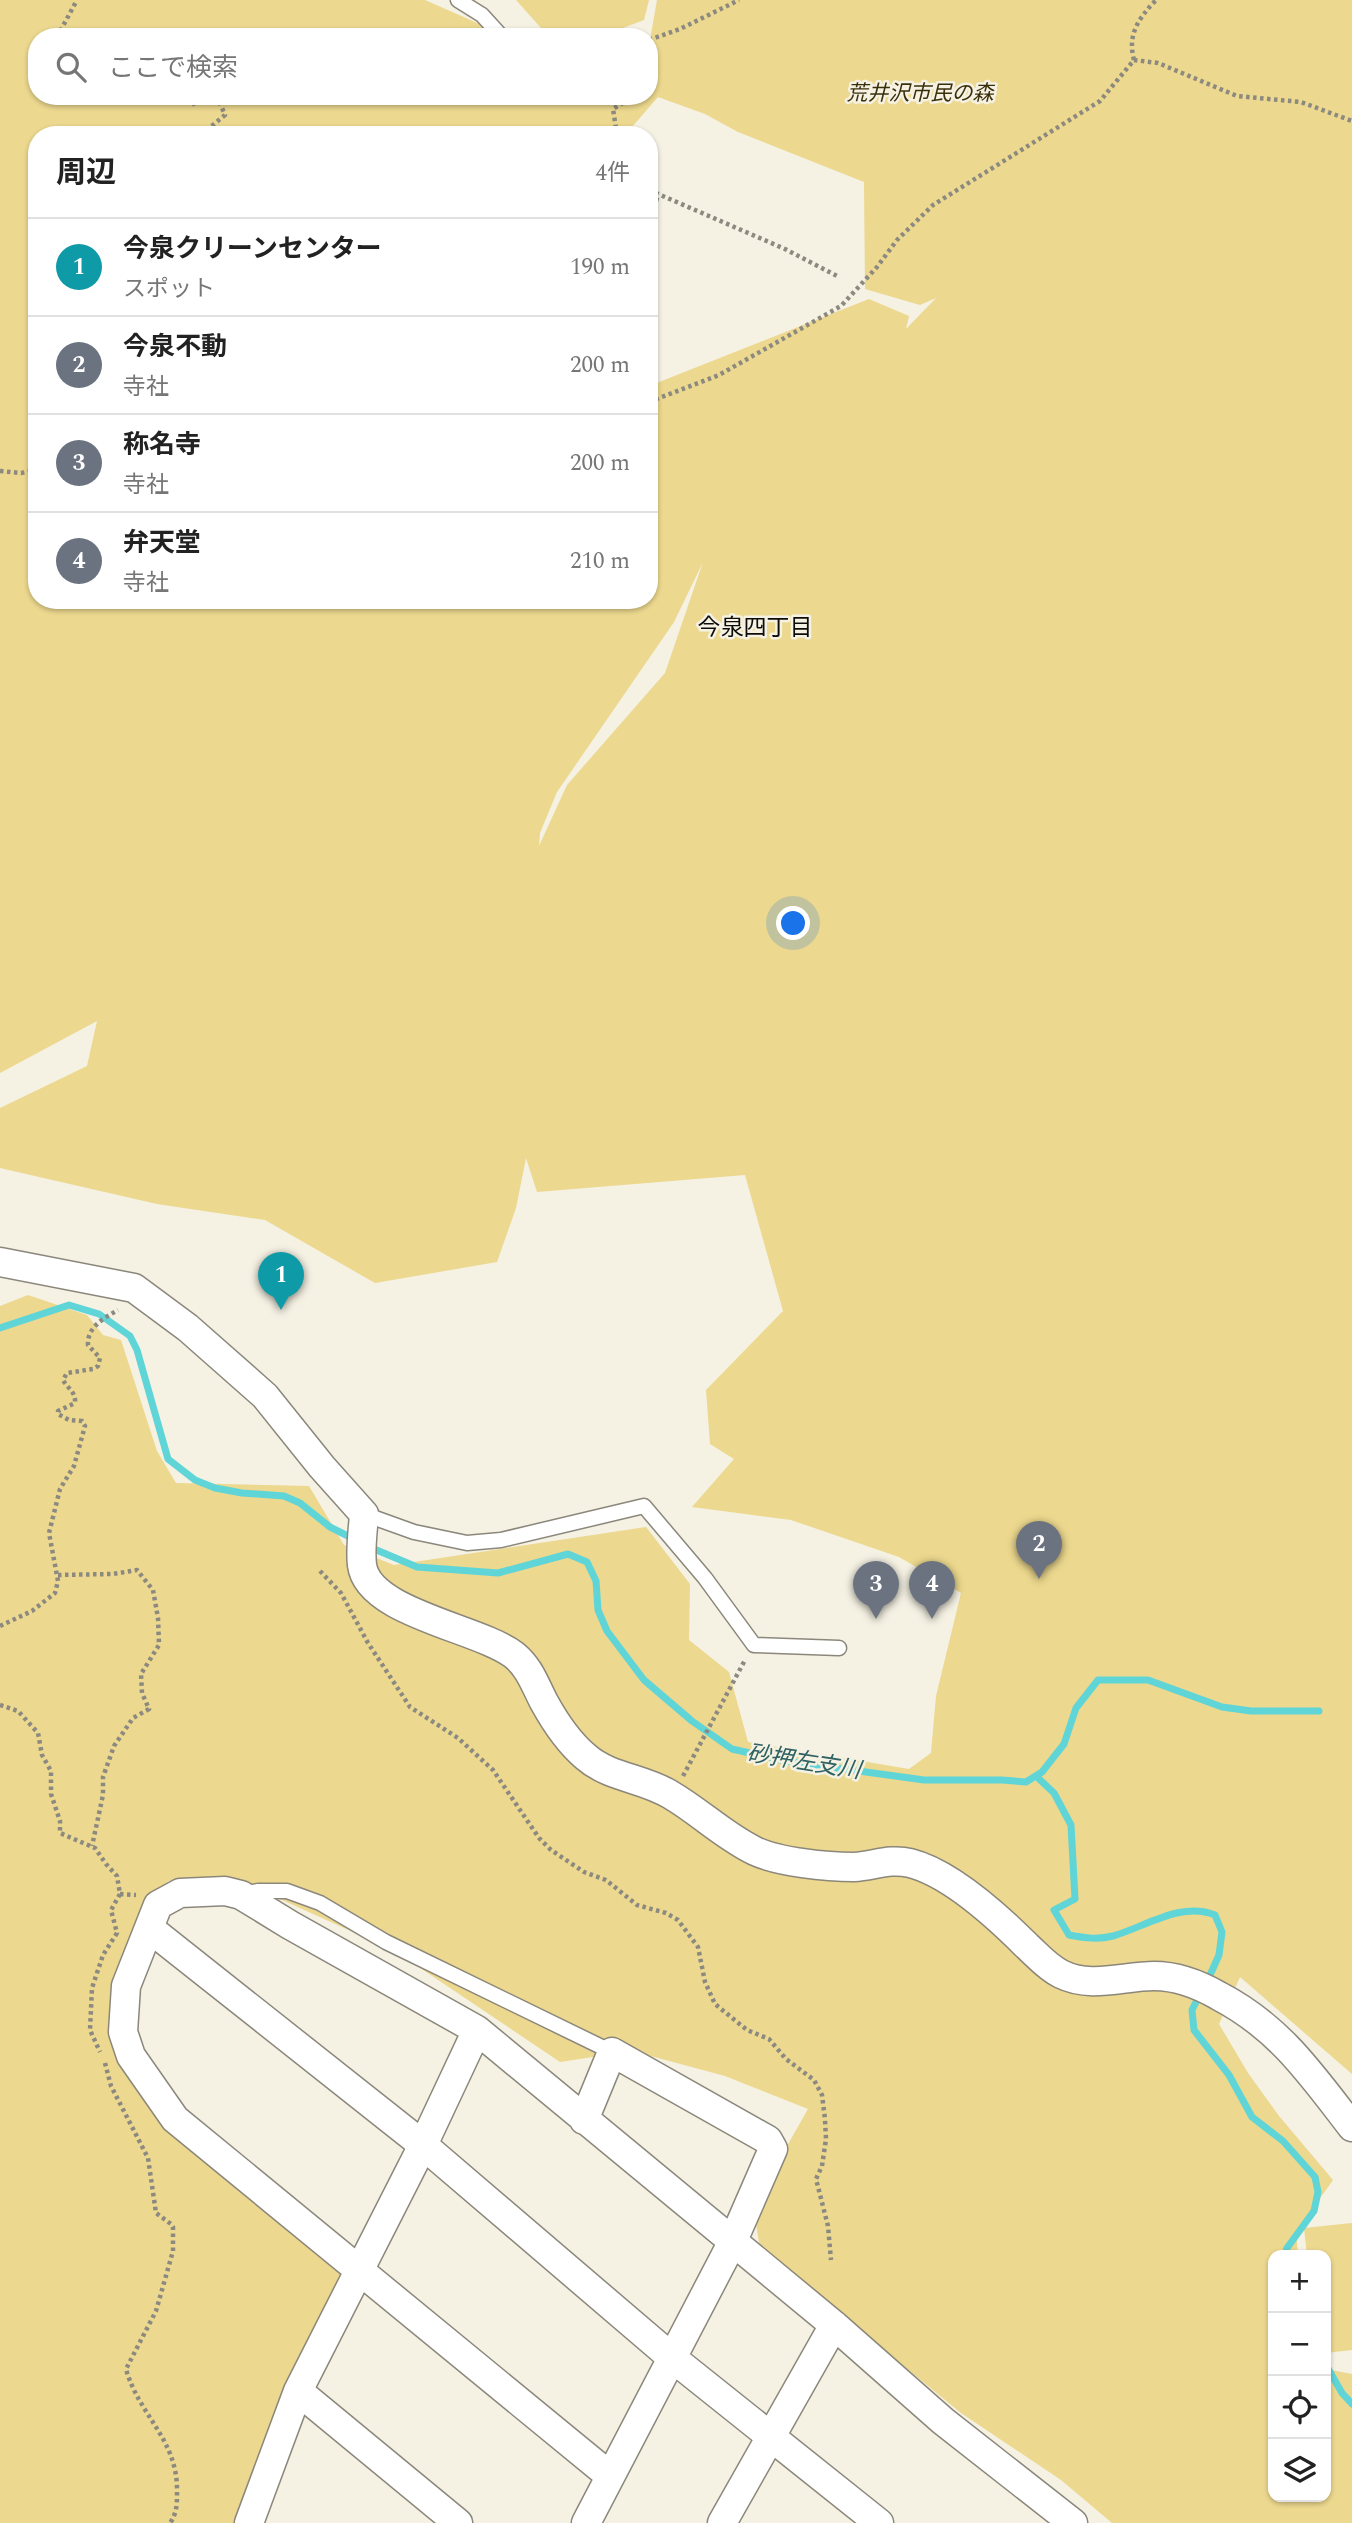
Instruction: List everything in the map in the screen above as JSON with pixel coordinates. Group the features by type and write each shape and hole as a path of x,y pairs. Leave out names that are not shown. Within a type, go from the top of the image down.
{"street":[{"path":"0,1262 134,1288 188,1328 265,1396 364,1514 362,1566 368,1580 379,1593 403,1608 513,1654 531,1673 554,1719 587,1759 611,1772 673,1795 758,1852 785,1860 855,1867 884,1861 909,1863 928,1870 970,1895 1042,1961 1062,1975 1087,1981 1170,1977 1205,1988 1237,2005 1287,2045 1352,2127"},
{"path":"610,2476 175,2119 131,2056 123,2032 125,1986 158,1905 180,1893 225,1891 241,1895 477,2030 834,2325 943,2421 1073,2523"},
{"path":"149,1928 423,2145 671,2357 879,2523"},
{"path":"255,2520 298,2391 423,2145 477,2030"},
{"path":"584,2120 612,2052 768,2140 773,2148 732,2243 586,2523"},
{"path":"722,2523 834,2325"},
{"path":"298,2391 458,2523"}],"lane":[{"path":"458,0 482,15 494,28"},
{"path":"364,1514 414,1532 467,1542 501,1540 644,1506 705,1578 754,1645 839,1648"},
{"path":"241,1895 258,1891 287,1891 320,1903 386,1942 612,2052"}],"path":[{"path":"62,28 77,0"},
{"path":"658,37 739,0"},
{"path":"1134,60 1130,45 1136,26 1156,0"},
{"path":"1134,60 1158,63 1237,96 1301,102 1352,121"},
{"path":"658,399 719,375 841,306 877,267 897,240 933,205 1100,101 1134,60"},
{"path":"212,126 225,115 220,105"},
{"path":"616,126 613,109 619,105"},
{"path":"658,194 785,249 837,276"},
{"path":"0,471 28,472"},
{"path":"0,1626 32,1611 55,1593 58,1574 49,1533 60,1489 74,1465 85,1426 82,1421 69,1420 58,1414 58,1411 76,1401 63,1380 64,1376 67,1373 93,1369 100,1362 100,1358 88,1345 88,1338 94,1327 121,1309 153,1302"},
{"path":"58,1574 113,1574 137,1570 153,1590 158,1618 159,1645 141,1674 142,1693 149,1709 133,1718 114,1746 103,1777 103,1795 92,1846"},
{"path":"320,1571 341,1593 368,1643 410,1707 458,1738 493,1770 539,1838 551,1850 584,1872 606,1880 637,1905 666,1913 678,1920 698,1947 705,1982 715,2004 747,2030 769,2039 786,2059 814,2080 822,2095 826,2139 822,2166 816,2179 828,2226 831,2260"},
{"path":"673,1795 754,1645"},
{"path":"0,1705 18,1711 38,1734 41,1755 51,1771 51,1794 60,1821 60,1833 92,1846 117,1876 120,1894 111,1910 117,1933 103,1955 92,1989 90,2030 98,2044 111,2086 148,2158 156,2213 173,2227 173,2251 156,2311 127,2369 133,2389 172,2453 177,2478 177,2501 176,2513 170,2523"}],"green space":[{"name":"荒井沢市民の森","path":"0,0 425,0 486,28 28,28 28,105 651,105 633,126 28,126 28,609 658,609 658,382 869,299 909,316 906,329 936,298 920,305 865,289 864,182 738,132 705,114 658,97 658,28 652,28 657,0 1352,0 1352,2074 1240,1977 1219,2024 1248,2073 1279,2116 1333,2180 1296,2232 1298,2250 1268,2250 1268,2502 1331,2502 1331,2370 1352,2374 1352,2523 1112,2523 1061,2480 961,2413 760,2248 754,2213 808,2109 725,2076 632,2051 560,2062 395,1951 229,1876 168,1881 139,1917 117,1967 110,2018 125,2063 348,2271 236,2523 0,2523 0,1306 28,1295 87,1315 103,1335 121,1340 157,1451 176,1483 309,1486 344,1545 394,1565 646,1527 690,1584 689,1640 729,1672 748,1742 909,1769 931,1753 936,1696 961,1593 899,1557 791,1520 692,1507 734,1459 710,1444 706,1390 783,1311 745,1175 537,1192 526,1158 516,1208 497,1262 375,1283 265,1220 157,1204 0,1168 0,1108 87,1066 97,1021 0,1073","holes":["703,562 665,673 567,785 539,846 540,833 557,792 674,622"]},
{"path":"516,0 649,0 644,20 623,28 541,28"},
{"path":"1352,2223 1352,2350 1331,2352 1331,2250 1306,2250 1304,2228"}],"waterway":[{"name":"砂押左支川","path":"0,1328 69,1305 99,1314 130,1336 137,1350 168,1459 195,1480 215,1488 284,1496 300,1503 330,1527 356,1540"},
{"name":"砂押左支川","path":"367,1546 417,1567 498,1573 568,1554 587,1562 596,1581 598,1610 607,1631 644,1680 692,1721 732,1749 786,1761 924,1780 1026,1782 1042,1772 1064,1744 1076,1708 1098,1680 1148,1680 1222,1707 1251,1711 1319,1711"},
{"path":"1036,1776 1054,1793 1071,1825 1075,1899 1054,1910 1069,1935 1107,1937 1163,1917 1189,1911 1215,1915 1222,1932 1219,1955 1206,1984"},
{"path":"1200,1994 1192,2010 1194,2030 1229,2075 1252,2117 1283,2141 1315,2177 1318,2192 1314,2211 1286,2250"},
{"path":"1331,2374 1352,2404"}],"place":[{"name":"今泉クリーンセンター","path":"281,1310"},
{"name":"今泉不動","path":"1039,1579"},
{"name":"称名寺","path":"876,1619"},
{"name":"弁天堂","path":"932,1619"}],"district":[{"name":"今泉四丁目","path":"755,627"}]}
